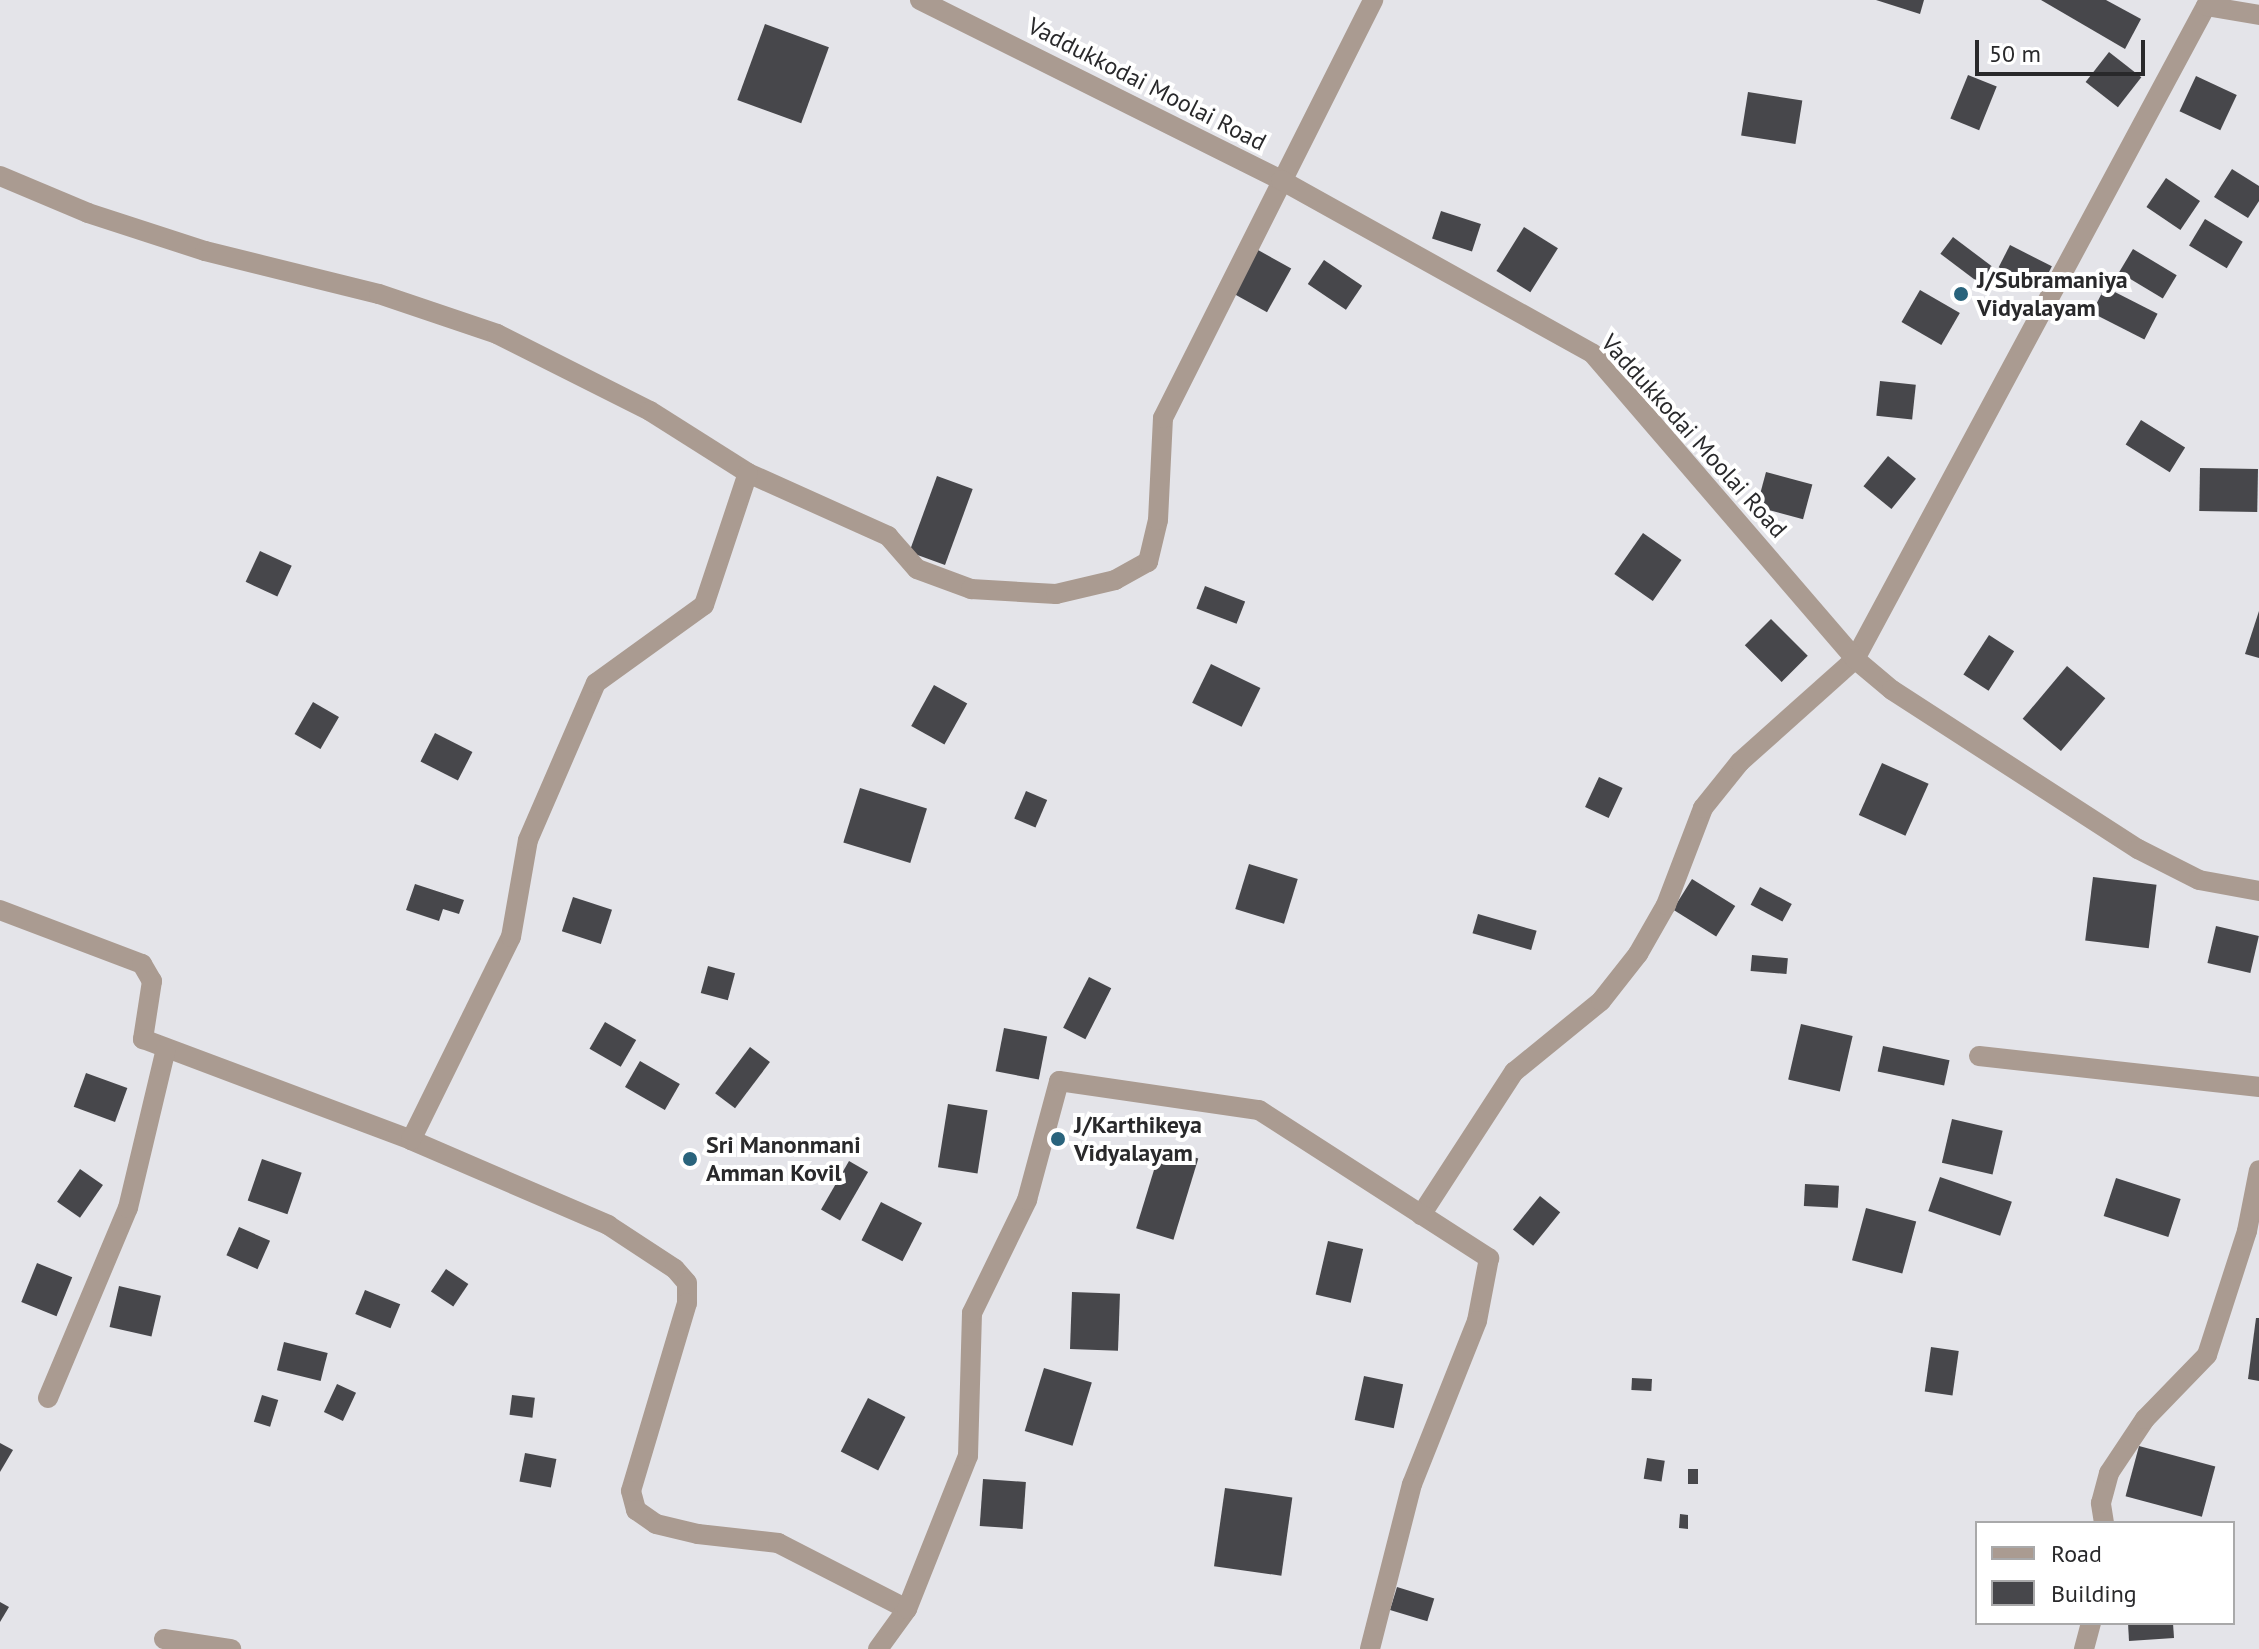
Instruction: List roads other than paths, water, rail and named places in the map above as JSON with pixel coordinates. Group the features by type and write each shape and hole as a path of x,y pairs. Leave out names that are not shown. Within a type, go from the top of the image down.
{"street":[{"name":"Vaddukkodai Moolai Road","path":"920,0 1281,180 1593,354 1855,659 1892,690 2138,849 2199,880 2259,891"},
{"path":"0,176 88,213 205,251 379,294 497,334 650,411 748,473 888,536 917,569 971,589 1056,594 1115,580 1148,562 1158,520 1163,418 1373,0"},
{"path":"1421,1215 1514,1072 1601,1001 1638,954 1666,905 1703,808 1740,762 1855,659 2206,3 2259,15"},
{"path":"411,1140 511,937 528,840 596,683 704,605 748,473"},
{"path":"0,910 142,964 152,981 143,1039 411,1140 608,1225 675,1269 687,1283 687,1303 631,1491 636,1510 656,1524 698,1534 778,1543 907,1609"},
{"path":"48,1398 128,1208 166,1048"},
{"path":"1979,1056 2259,1087"},
{"path":"878,1649 907,1609 968,1456 972,1313 1027,1200 1059,1081 1259,1110 1489,1258 1477,1321 1412,1484 1370,1649"},
{"path":"2104,1521 2101,1503 2109,1473 2145,1419 2207,1355 2247,1231 2259,1170"},
{"path":"2084,1649 2090,1625"},
{"path":"164,1639 231,1649"}],"place":[{"name":"J/Subramaniya Vidyalayam","path":"1961,294"},
{"name":"J/Karthikeya Vidyalayam","path":"1058,1139"},
{"name":"Sri Manonmani Amman Kovil","path":"690,1159"}]}
